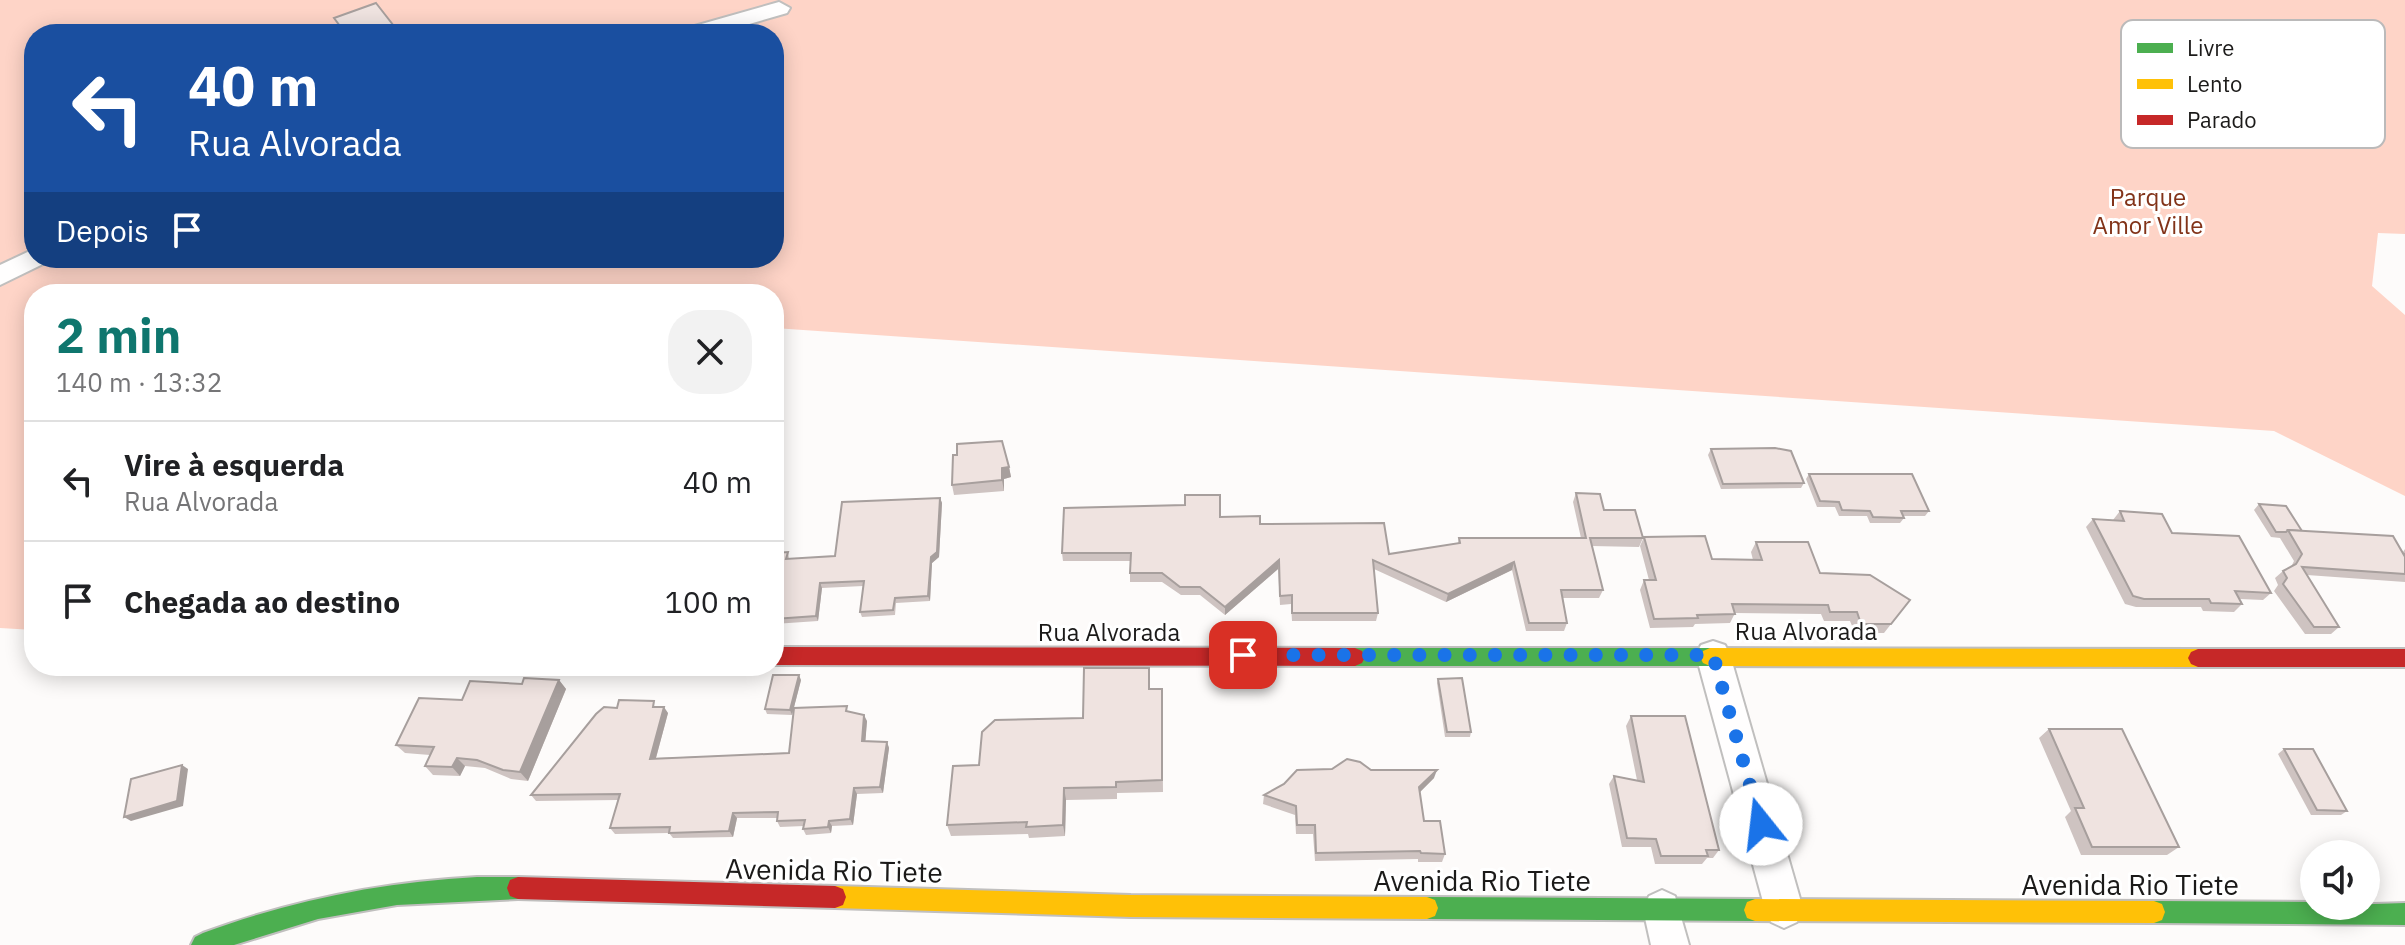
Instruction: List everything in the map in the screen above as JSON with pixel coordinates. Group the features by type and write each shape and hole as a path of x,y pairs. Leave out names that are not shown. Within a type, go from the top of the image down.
{"street":[{"path":"725,24 779,8"},
{"path":"0,276 24,263"},
{"path":"1713,655 1784,909"},
{"name":"Rua Alvorada","path":"784,656 2405,658"},
{"name":"Avenida Rio Tiete","path":"203,945 278,917 353,899 414,891 491,887 1131,906 1666,927 1784,909 2405,914"}],"green space":[{"name":"Parque Amor Ville","path":"0,0 2405,0 2405,234 2378,233 2372,286 2405,315 2405,496 2274,431 784,329 784,284 24,284 24,629 0,628"}],"building":[{"path":"376,3 392,24 338,24 334,18"},
{"path":"1002,441 1009,467 1002,468 1002,480 952,485 953,455 957,455 957,444"},
{"path":"1775,448 1791,451 1804,483 1723,484 1711,449"},
{"path":"1809,474 1912,474 1929,511 1901,511 1904,518 1873,517 1870,511 1842,510 1839,502 1820,501"},
{"path":"1576,493 1600,494 1604,510 1635,510 1643,538 1590,538 1603,590 1561,590 1567,623 1529,623 1514,562 1448,594 1373,560 1378,613 1292,613 1292,595 1280,596 1279,560 1225,607 1200,587 1180,587 1162,573 1130,573 1131,553 1062,553 1064,508 1185,505 1185,495 1220,495 1220,517 1260,516 1260,524 1384,523 1389,554 1460,543 1459,538 1586,538"},
{"path":"940,498 937,552 931,557 928,596 895,598 893,610 860,612 864,581 820,583 816,616 784,618 784,552 788,552 786,559 835,556 842,502"},
{"path":"2259,504 2286,506 2302,531 2276,532"},
{"path":"2120,511 2162,514 2172,533 2239,536 2271,593 2235,591 2242,604 2211,603 2209,599 2144,599 2133,596 2093,519 2124,521"},
{"path":"2288,530 2393,536 2405,554 2405,574 2302,567 2339,627 2314,627 2283,584 2287,578 2283,571 2296,564 2302,554"},
{"path":"1705,536 1712,559 1762,560 1756,542 1808,542 1820,573 1870,575 1910,600 1891,624 1861,624 1857,612 1830,612 1828,605 1732,604 1735,614 1654,619 1644,580 1656,580 1644,537"},
{"path":"1084,668 1149,668 1149,689 1162,689 1162,780 1116,782 1116,787 1064,788 1063,825 1026,827 1027,822 947,825 953,766 979,765 982,732 995,720 1083,718"},
{"path":"799,675 790,710 765,709 773,676"},
{"path":"524,678 559,680 520,772 457,758 452,767 425,766 434,747 396,745 419,698 462,700 470,681 522,684"},
{"path":"1462,678 1471,732 1447,732 1438,679"},
{"path":"619,700 654,701 653,707 664,707 650,759 789,753 794,708 847,706 846,711 864,715 862,741 887,742 880,787 854,788 850,819 829,821 828,827 803,829 805,820 777,821 778,812 733,813 729,831 669,833 670,827 610,828 620,794 531,795 596,714 604,707 617,708"},
{"path":"1631,716 1685,716 1719,850 1706,850 1708,856 1661,856 1656,839 1627,838 1614,776 1644,782"},
{"path":"2049,729 2122,729 2179,847 2092,847 2075,808 2084,808"},
{"path":"2284,749 2313,749 2347,811 2317,810"},
{"path":"1347,759 1360,762 1371,770 1437,770 1419,787 1424,821 1440,821 1445,854 1420,851 1316,853 1315,825 1297,825 1296,806 1264,795 1284,784 1297,770 1332,769"},
{"path":"182,765 177,801 124,817 131,779"}],"traffic: fast":[{"path":"1355,657 1710,657"},
{"path":"203,945 280,918 358,900 437,890 518,888"},
{"path":"1427,908 1755,910"},
{"path":"2154,912 2405,914"}],"traffic: slow":[{"path":"1710,657 2198,658"},
{"path":"835,897 1131,906 1427,908"},
{"path":"1755,910 2154,912"}],"traffic: jam":[{"path":"784,656 1355,657"},
{"path":"2198,658 2405,658"},
{"path":"518,888 835,897"}],"route":[{"path":"1243,655 1713,655 1761,824"}]}
